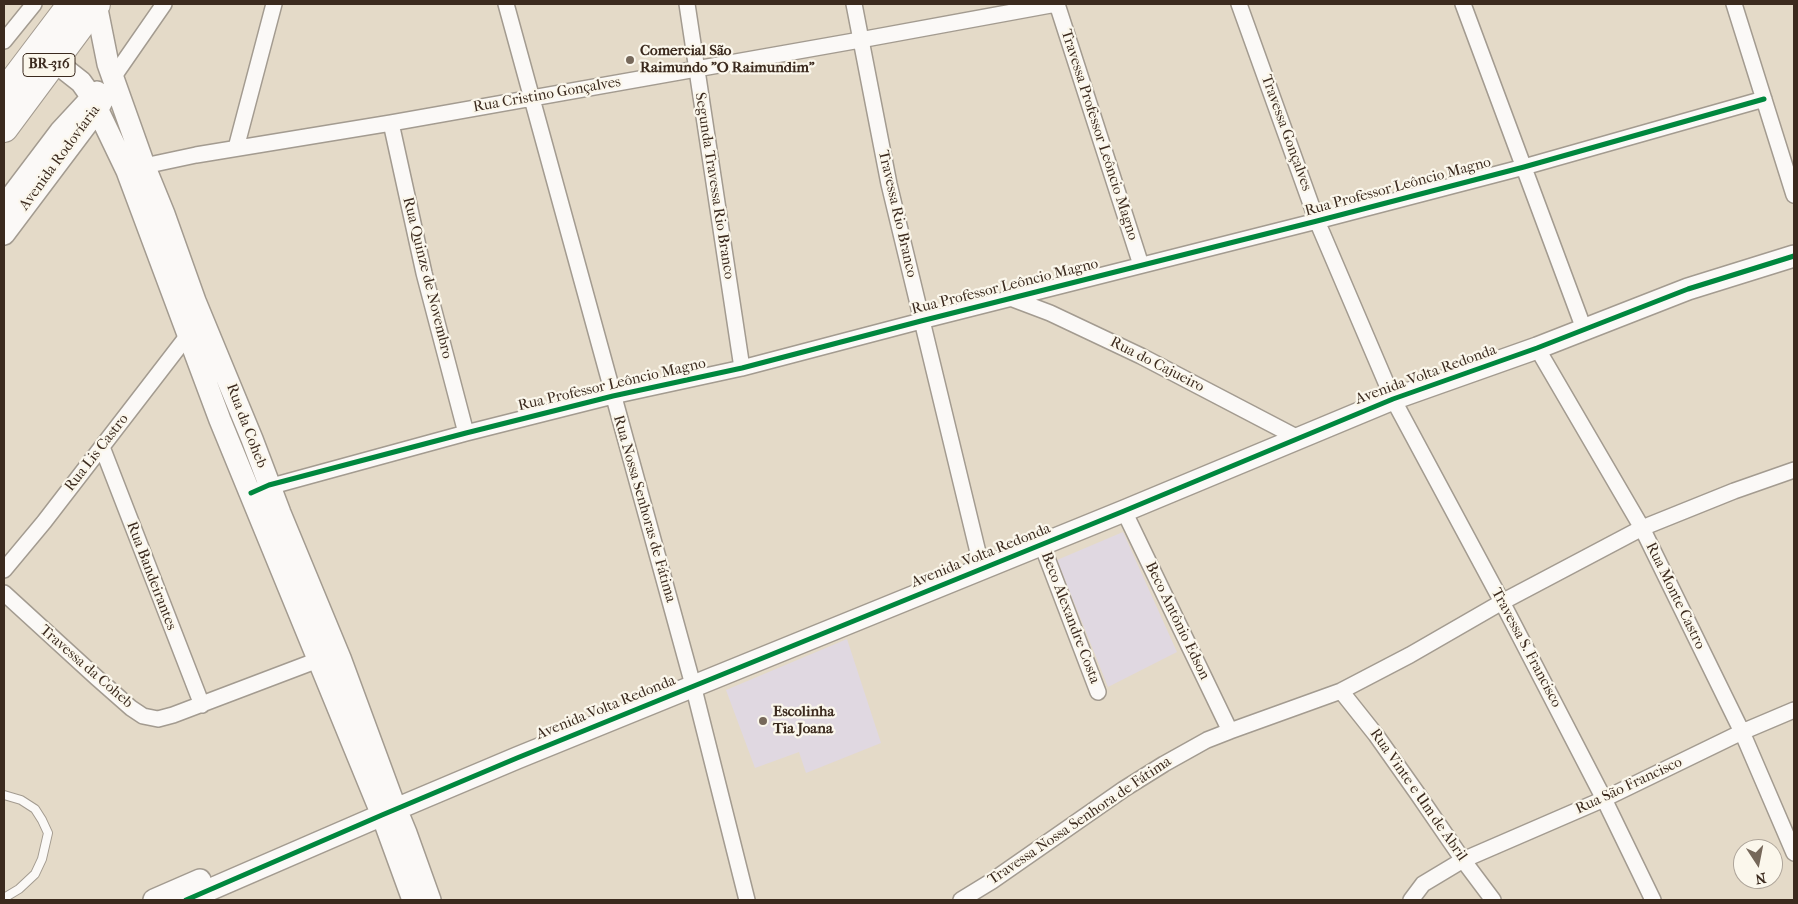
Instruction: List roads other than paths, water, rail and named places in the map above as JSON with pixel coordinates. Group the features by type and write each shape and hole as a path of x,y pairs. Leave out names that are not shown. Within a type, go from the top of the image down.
{"highway":[{"name":"BR-316","path":"4,94 72,4"},
{"name":"BR-316","path":"4,128 96,4"}],"street":[{"path":"4,41 34,4"},
{"name":"Rua da Coheb","path":"96,4 105,52 136,168 188,335 220,420 260,489 340,658 413,900"},
{"path":"112,79 164,4"},
{"path":"236,148 274,4"},
{"name":"Rua Nossa Senhoras de Fátima","path":"506,4 530,98 693,685 747,900"},
{"name":"Segunda Travessa Rio Branco","path":"687,4 742,368"},
{"name":"Travessa Rio Branco","path":"854,4 889,184 982,569"},
{"name":"Rua Cristino Gonçalves","path":"136,168 236,148 391,123 1057,4"},
{"name":"Travessa Professor Leôncio Magno","path":"1057,4 1141,265"},
{"name":"Travessa Gonçalves","path":"1239,4 1317,221 1393,400"},
{"path":"1463,4 1584,329"},
{"path":"1734,4 1794,195"},
{"name":"Rua da Coheb","path":"53,60 81,82 164,214 195,301 252,439 260,489 318,660 386,807 406,832 430,900"},
{"name":"Avenida Rodovíaria","path":"4,234 112,79"},
{"name":"Rua Professor Leôncio Magno","path":"260,489 466,433 613,396 742,368 1317,221 1524,167 1764,99"},
{"path":"4,206 60,132 95,103"},
{"name":"Rua Quinze de Novembro","path":"391,123 424,273 466,433"},
{"name":"Avenida Volta Redonda","path":"154,900 1042,545 1393,400 1537,348 1688,289 1794,256"},
{"name":"Rua do Cajueiro","path":"1013,299 1050,313 1140,356 1298,438"},
{"name":"Rua Lis Castro","path":"4,570 188,335"},
{"name":"Rua Monte Castro","path":"1537,348 1642,528 1742,732 1794,853"},
{"name":"Travessa S. Francisco","path":"1393,400 1502,602 1604,799 1653,900"},
{"name":"Rua Bandeirantes","path":"102,447 202,705"},
{"name":"Travessa Nossa Senhora de Fátima","path":"961,900 1140,779 1198,745 1230,730 1341,691 1410,656 1502,602 1642,528 1734,490 1794,470"},
{"name":"Beco Antônio Edson","path":"1124,511 1230,730"},
{"name":"Beco Alexandre Costa","path":"1042,545 1098,692"},
{"name":"Travessa da Coheb","path":"4,594 131,708 143,716 158,719 202,705 318,660"},
{"name":"Rua Vinte e Um de Abril","path":"1341,691 1418,792 1463,860 1493,900"},
{"name":"Rua São Francisco","path":"1411,900 1423,884 1463,860 1604,799 1742,732 1794,710"},
{"name":"Avenida Volta Redonda","path":"186,900 386,807"}],"lane":[{"path":"4,795 21,800 34,810 42,820 48,833 42,859 35,874 4,898"}],"place":[{"name":"Comercial São Raimundo \"O Raimundim\"","path":"630,60"},
{"name":"Escolinha Tia Joana","path":"763,721"}]}
